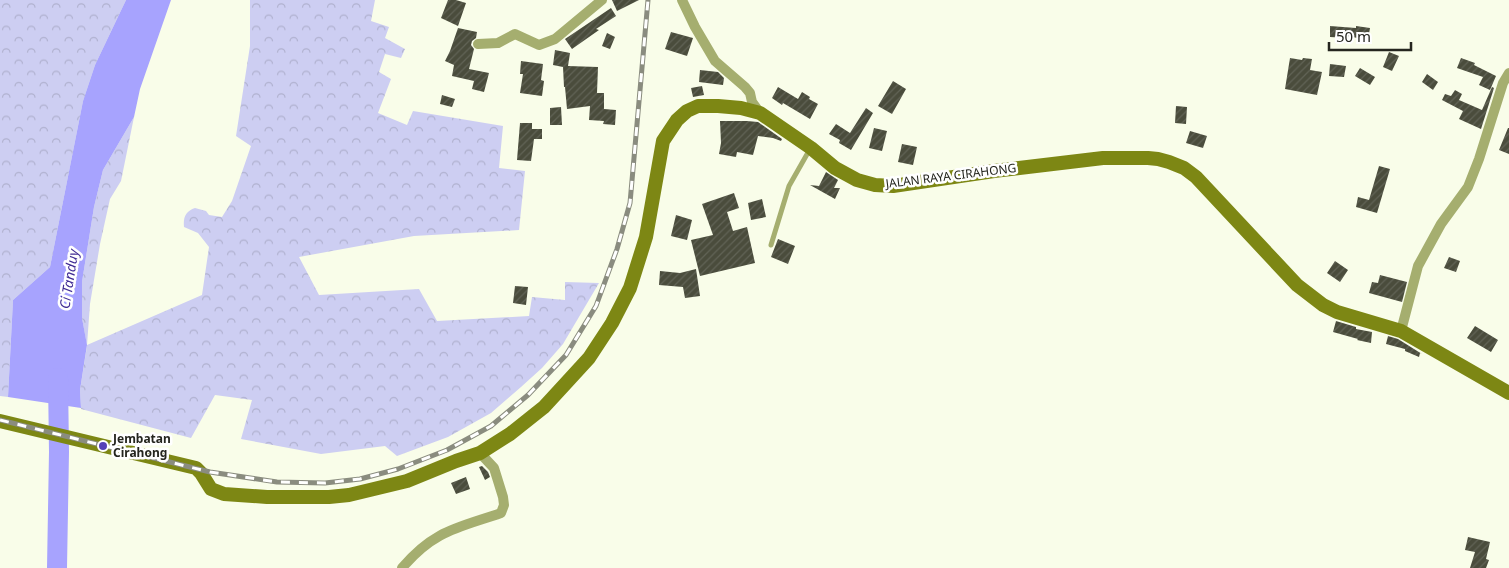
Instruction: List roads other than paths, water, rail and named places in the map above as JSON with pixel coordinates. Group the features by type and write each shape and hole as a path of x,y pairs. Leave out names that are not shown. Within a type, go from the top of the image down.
{"street":[{"path":"478,44 498,43 515,34 539,45 550,42 602,0"},
{"path":"682,0 715,61 745,87 760,113"},
{"path":"1400,331 1418,266 1441,224 1468,187 1503,83 1509,73"},
{"name":"JALAN RAYA CIRAHONG","path":"0,421 196,468 211,489 224,494 267,497 329,497 349,495 407,480 480,453 510,434 544,407 589,358 612,323 630,288 646,238 664,141 677,120 686,111 698,106 741,108 760,113 811,148 835,168 857,180 875,185 893,186 994,171 1104,158 1148,158 1169,162 1184,168 1196,177 1290,278 1323,305 1337,312 1400,331 1509,393"},
{"path":"402,568 421,548 440,535 477,520 501,513 504,505 503,497 494,468 480,453"}],"lane":[{"path":"771,245 789,186 811,148"}],"water":[{"path":"126,0 171,0 140,89 134,117 103,170 94,207 82,282 82,318 87,345 80,390 81,408 8,397 13,300 50,267 83,101 95,65"}],"waterway":[{"name":"Ci Tanduy","path":"57,568 58,378"}],"railway":[{"path":"0,420 210,472 277,482 325,483 360,479 398,469 447,450 491,426 528,395 566,355 596,306 617,249 630,203 648,0"}],"place":[{"name":"Jembatan Cirahong","path":"103,446"}]}
